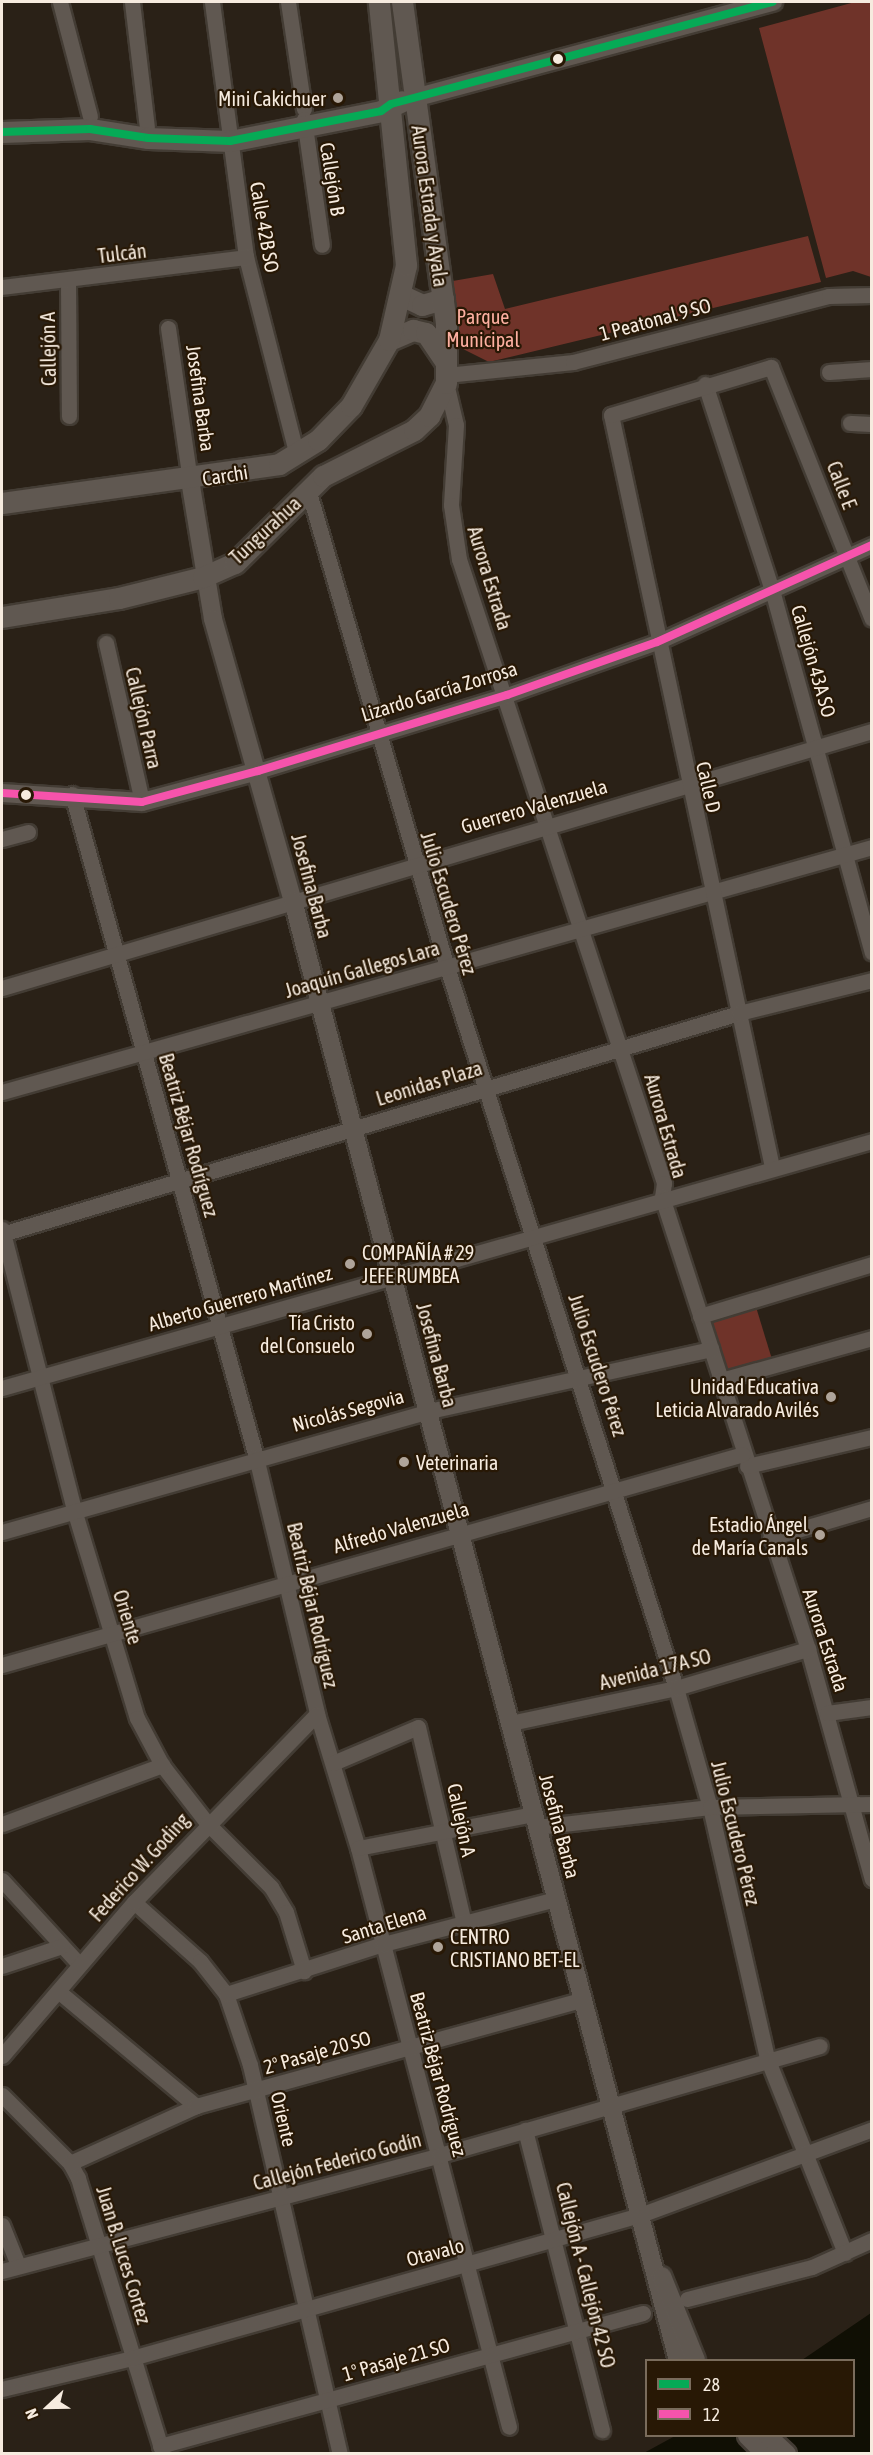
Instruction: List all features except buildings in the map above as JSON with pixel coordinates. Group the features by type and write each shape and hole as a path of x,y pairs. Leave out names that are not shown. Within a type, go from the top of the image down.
{"main road":[{"name":"Aurora Estrada y Ayala","path":"379,2 406,228 403,296 389,340"},
{"name":"Aurora Estrada y Ayala","path":"402,2 443,299 446,375"},
{"path":"2,132 90,129 148,138 230,136 304,118 392,104 414,98"},
{"path":"2,123 90,116 147,127 230,136"},
{"path":"403,296 422,305 443,299"},
{"path":"389,340 406,331 426,333 436,342 446,375"},
{"name":"Carchi","path":"2,503 190,480 279,464 297,455 351,406 389,340"},
{"name":"Tungurahua","path":"2,617 203,577 235,563 308,489 330,472 414,430 429,416 446,375"}],"street":[{"path":"60,2 90,116"},
{"path":"132,2 147,127"},
{"name":"Calle 42B SO","path":"212,2 246,257 297,455"},
{"name":"Callejón B","path":"288,2 322,245"},
{"path":"414,98 773,2"},
{"name":"Tulcán","path":"2,286 68,281 246,257"},
{"name":"Callejón A","path":"68,281 69,416"},
{"name":"1 Peatonal 9 SO","path":"446,375 573,362 829,296 872,295"},
{"name":"Josefina Barba","path":"168,328 203,577 258,771 429,1411 609,2105 677,2359"},
{"name":"Calle E","path":"705,384 771,367 872,620"},
{"path":"829,372 872,369"},
{"name":"Aurora Estrada","path":"446,375 457,455 452,533 507,695 664,1183 662,1197 722,1380 770,1538 808,1649 872,1879"},
{"name":"Calle D","path":"705,384 611,415 687,785 772,1167"},
{"name":"Callejón 43A SO","path":"705,384 772,590 872,952"},
{"path":"850,423 872,424"},
{"name":"Julio Escudero Pérez","path":"308,489 376,734 415,863 580,1376 676,1688 710,1807 767,2058 801,2152 846,2253"},
{"name":"Lizardo García Zorrosa","path":"2,793 72,794 142,802 258,771 507,695 657,642 872,545"},
{"name":"Callejón Parra","path":"106,643 142,802"},
{"name":"Guerrero Valenzuela","path":"2,988 548,823 687,785 872,730"},
{"name":"Beatriz Béjar Rodríguez","path":"72,794 256,1457 317,1714 358,1848 409,2048 440,2155 466,2266 509,2427"},
{"path":"2,839 28,832"},
{"name":"Joaquín Gallegos Lara","path":"2,1092 872,847"},
{"name":"Leonidas Plaza","path":"2,1232 180,1177 739,1013 872,980"},
{"name":"Alberto Guerrero Martínez","path":"2,1388 220,1324 393,1277 533,1233 872,1141"},
{"name":"Oriente","path":"2,1232 75,1513 137,1718 162,1765 207,1823 271,1887 286,1912 304,1971"},
{"path":"700,1316 872,1264"},
{"path":"722,1380 872,1338"},
{"name":"Nicolás Segovia","path":"2,1532 75,1513 256,1457 429,1411 711,1349"},
{"name":"Alfredo Valenzuela","path":"2,1665 111,1636 286,1581 613,1486 872,1437"},
{"path":"770,1538 872,1508"},
{"name":"Avenida 17A SO","path":"510,1723 676,1688 808,1649"},
{"path":"827,1713 872,1707"},
{"name":"Federico W. Goding","path":"2,2056 134,1902 207,1823 317,1714"},
{"name":"Callejón A","path":"333,1763 418,1727 464,1923"},
{"path":"2,1824 162,1765"},
{"path":"358,1848 443,1833 535,1821 710,1807 872,1804"},
{"path":"2,1880 80,1965"},
{"name":"Santa Elena","path":"226,1994 383,1944 556,1899"},
{"name":"Oriente","path":"134,1902 200,1960 226,1994 256,2091 340,2454"},
{"path":"2,1965 62,1946"},
{"path":"58,1991 196,2106"},
{"name":"2º Pasaje 20 SO","path":"70,2163 196,2106 582,2000"},
{"name":"Callejón Federico Godín","path":"2,2271 440,2155 767,2058 820,2046"},
{"name":"Juan B. Luces Cortez","path":"2,2095 70,2163 101,2244 132,2358 161,2450"},
{"name":"Otavalo","path":"2,2389 132,2358 640,2216 801,2152 872,2129"},
{"name":"Callejón A - Callejón 42 SO","path":"525,2130 557,2239 602,2430"},
{"name":"Josefina Barba","path":"640,2216 695,2359"},
{"path":"2,2225 18,2265"},
{"path":"687,2299 846,2253 872,2240"},
{"name":"1º Pasaje 21 SO","path":"161,2450 489,2354 643,2313"},
{"path":"748,2437 765,2454"},
{"path":"769,2437 787,2454"}],"green space":[{"path":"855,2 871,2 871,277 853,271 826,278 759,28"},
{"name":"Parque Municipal","path":"808,236 821,282 489,362 457,346 447,282 493,274 505,309"},
{"path":"756,1307 773,1362 726,1376 709,1321"}],"shaded area":[{"path":"871,2313 871,2453 642,2454 673,2437 855,2437 855,2359 803,2359"}],"transit line":[{"name":"28","path":"2,132 90,129 148,138 230,141 381,111 391,104 773,2"},
{"name":"12","path":"2,793 142,802 258,771 507,695 657,642 872,545"}],"place":[{"name":"Mini Cakichuer","path":"338,98"},
{"name":"COMPAÑÍA # 29 JEFE RUMBEA","path":"350,1264"},
{"name":"Tía Cristo del Consuelo","path":"367,1334"},
{"name":"Unidad Educativa Leticia Alvarado Avilés","path":"831,1397"},
{"name":"Veterinaria","path":"404,1462"},
{"name":"Estadio Ángel de María Canals","path":"820,1535"},
{"name":"CENTRO CRISTIANO BET-EL","path":"438,1947"}]}
